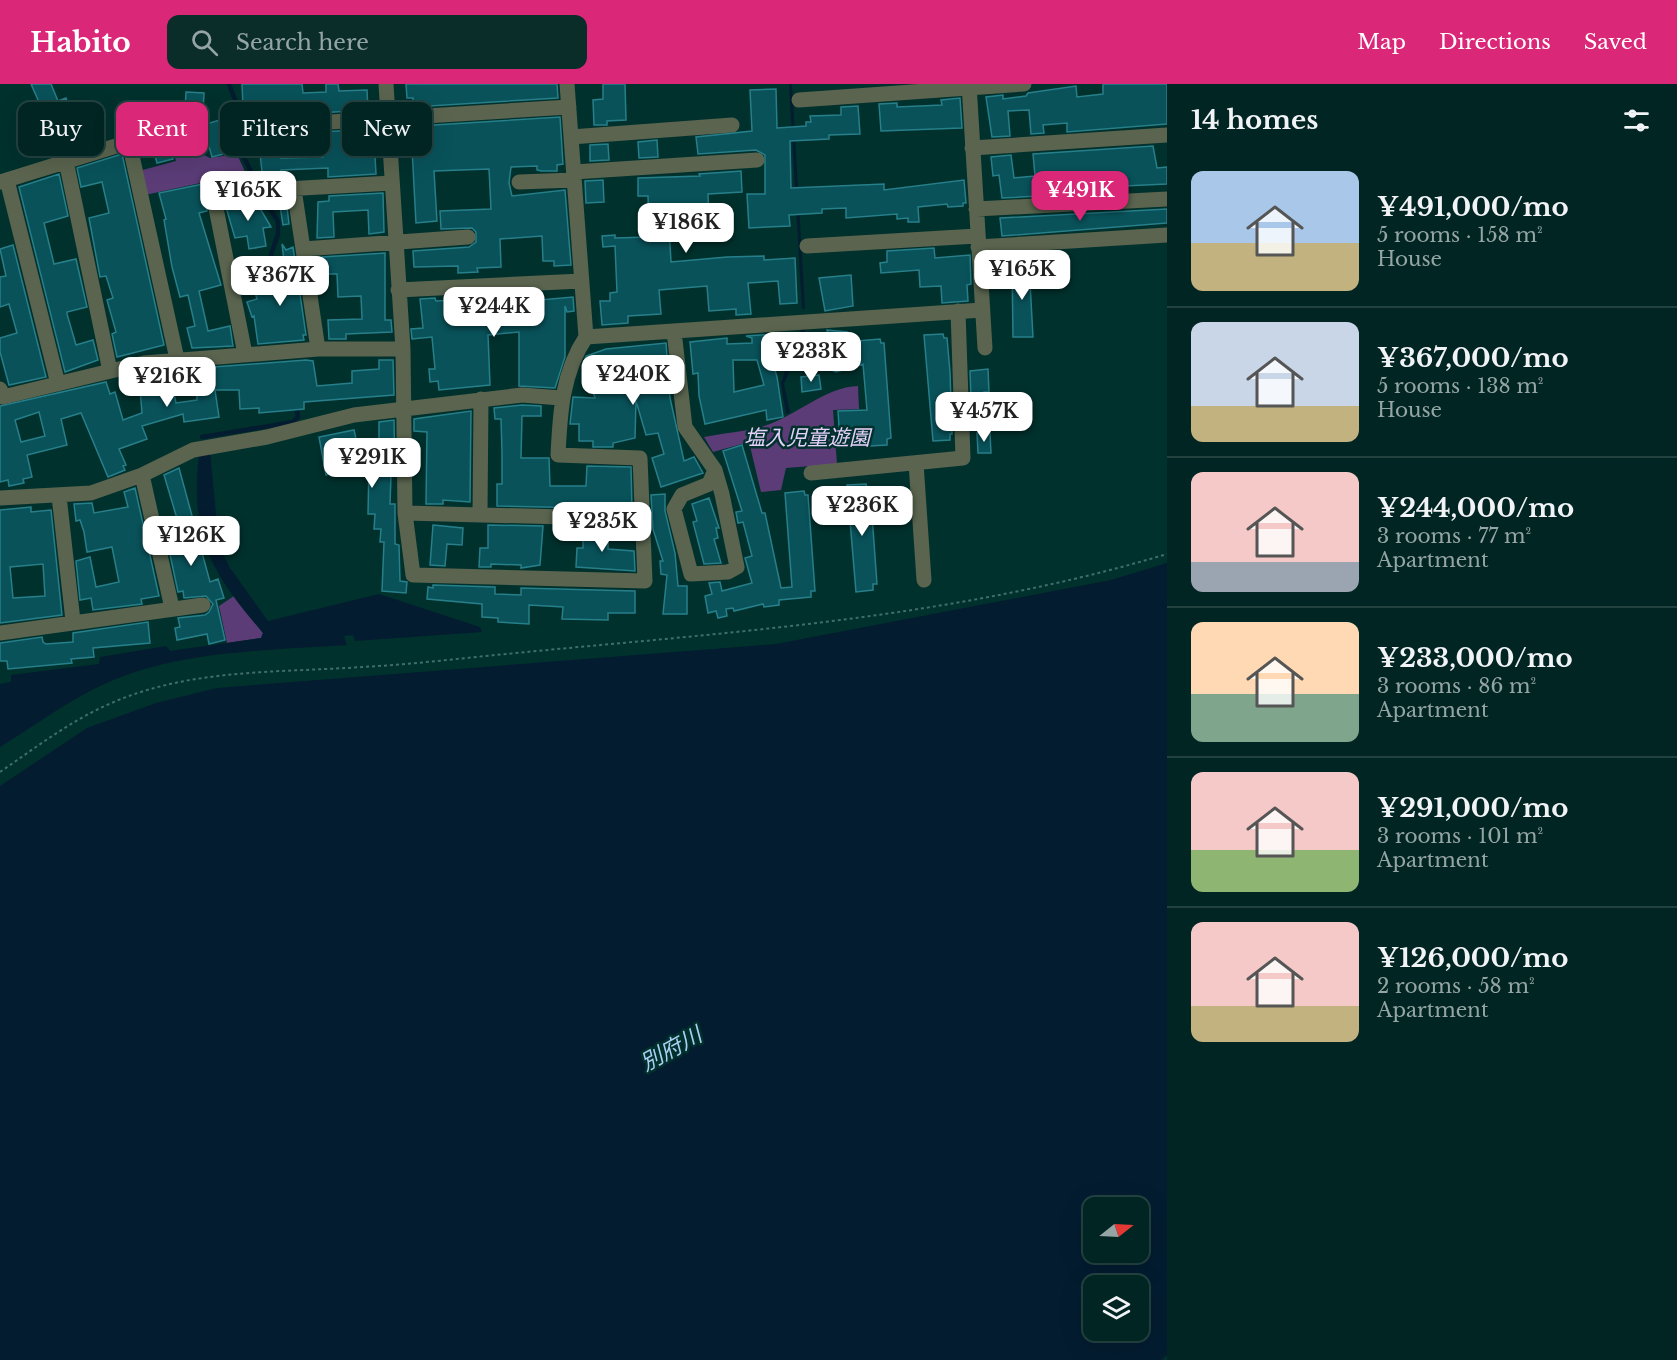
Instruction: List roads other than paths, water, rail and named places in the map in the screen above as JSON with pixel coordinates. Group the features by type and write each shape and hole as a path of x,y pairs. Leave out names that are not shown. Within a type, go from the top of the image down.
{"street":[{"path":"386,84 387,102"},
{"path":"390,156 406,407 405,513 413,575 645,581 640,458 558,455 561,398 576,352 585,337 567,84"},
{"path":"799,100 969,86 1024,84"},
{"path":"969,86 985,348"},
{"path":"432,115 569,107"},
{"path":"571,136 732,125"},
{"path":"972,148 1167,135"},
{"path":"58,384 3,181 129,142 177,359"},
{"path":"519,182 757,160"},
{"path":"66,161 110,371"},
{"path":"245,354 213,193 392,183"},
{"path":"294,189 318,349"},
{"path":"976,209 1167,199"},
{"path":"807,246 1167,235"},
{"path":"303,249 468,237"},
{"path":"398,290 581,281"},
{"path":"585,337 982,310"},
{"path":"811,473 963,458 958,312"},
{"path":"674,331 686,427 715,470 737,567 728,572 691,574 674,509 682,495 709,484 715,470"},
{"path":"1,395 144,363 177,359 318,349 403,349"},
{"path":"0,498 92,494 142,476 193,450 267,437 339,417 406,407 522,395 561,398"},
{"path":"480,514 481,399"},
{"path":"916,463 924,580"},
{"path":"142,476 172,608"},
{"path":"59,495 73,621"},
{"path":"405,513 643,519"},
{"path":"0,633 73,621 203,605"}],"water":[{"path":"789,84 792,84 805,309 802,309"},
{"path":"807,326 784,384 790,413 786,414 781,383 802,327"},
{"path":"210,451 219,546 230,568 268,621 379,594 480,627 482,632 355,641 353,635 344,636 347,645 250,651 154,667 124,676 82,695 0,747 0,684 11,682 11,675 99,664 100,657 166,646 170,651 261,638 263,633 229,591 217,571 201,531 197,483 199,454"},
{"name":"別府川","path":"1167,563 1167,1355 1162,1360 0,1360 0,786 87,728 156,703 217,688 776,644 1111,580"}],"waterway":[{"path":"229,84 241,116 244,158 257,183"},
{"path":"261,196 278,221 278,234 268,264 275,285"},
{"path":"202,437 293,422 298,417 296,404"}],"park label":[{"name":"塩入児童遊園","path":"807,438"}]}
